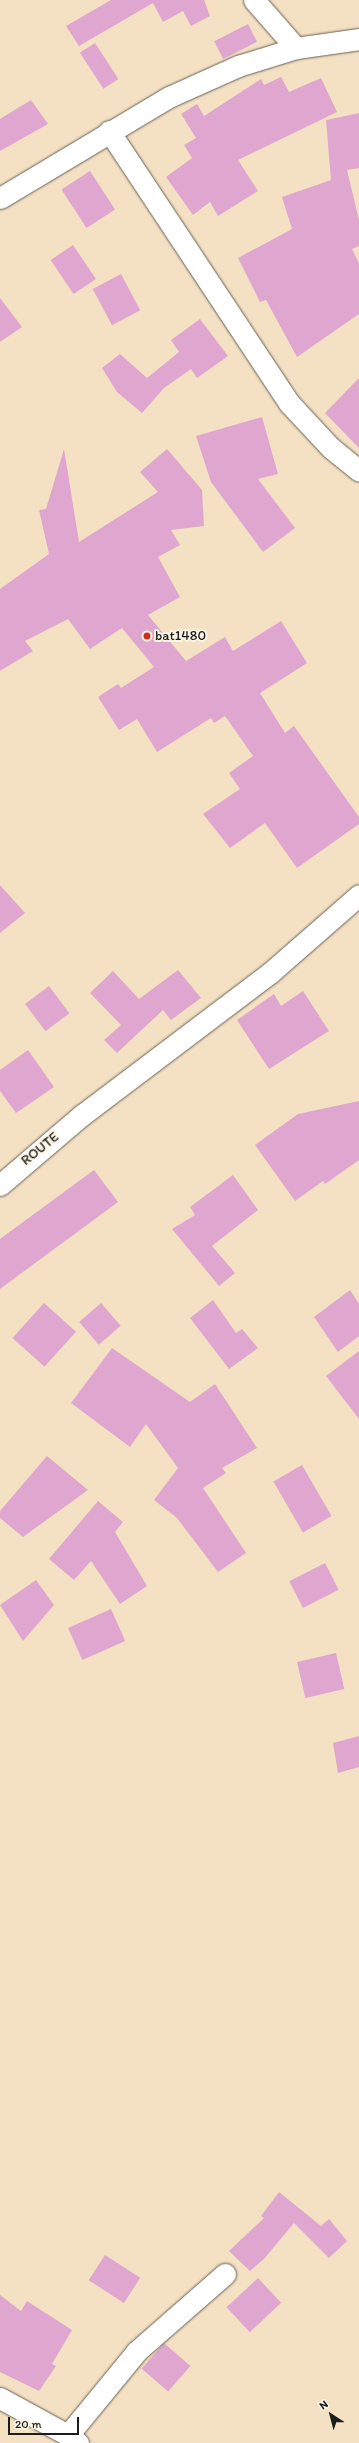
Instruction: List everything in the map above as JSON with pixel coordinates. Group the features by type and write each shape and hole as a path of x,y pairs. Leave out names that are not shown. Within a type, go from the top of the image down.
{"street":[{"path":"254,0 296,48"},
{"path":"0,198 109,131 169,97 238,66 296,48 359,39"},
{"path":"109,131 289,403 331,448 359,470"},
{"name":"ROUTE","path":"0,1185 82,1115 270,973 359,895"},
{"path":"0,2398 73,2439 137,2351 225,2274"}],"building":[{"path":"111,0 204,0 210,16 191,26 183,11 163,22 153,3 79,46 66,26"},
{"path":"248,24 257,42 223,59 214,41"},
{"path":"95,43 118,79 103,89 80,53"},
{"path":"281,77 289,92 321,78 337,112 238,160 258,191 218,216 210,202 193,215 166,177 192,158 184,145 196,138 181,114 197,104 204,116 261,79 264,85"},
{"path":"31,100 48,124 0,151 0,119"},
{"path":"359,113 359,168 347,170 359,220 359,246 352,249 359,263 359,314 297,357 266,300 260,302 238,258 292,229 282,197 331,180 326,120"},
{"path":"90,171 115,210 87,228 61,190"},
{"path":"73,245 96,279 74,294 51,260"},
{"path":"121,274 140,310 112,325 93,289"},
{"path":"0,298 22,327 0,342"},
{"path":"200,319 228,356 197,378 191,369 164,388 142,413 117,392 102,368 120,354 147,378 179,352 171,340"},
{"path":"359,378 359,448 325,413"},
{"path":"262,417 278,474 258,479 295,528 263,552 211,482 196,436"},
{"path":"64,449 79,542 158,492 140,472 167,449 202,490 204,526 171,530 180,545 158,557 180,597 148,615 186,661 225,637 233,651 281,621 307,663 260,693 285,733 294,726 359,817 359,824 297,868 265,823 230,848 203,814 240,789 229,773 253,756 225,716 214,723 211,718 157,752 137,719 119,730 98,697 118,684 121,688 154,667 122,628 90,649 68,619 25,641 33,651 0,671 0,589 49,554 39,510 46,509"},
{"path":"0,885 25,913 0,933"},
{"path":"178,970 201,998 171,1020 163,1010 117,1053 104,1040 121,1025 90,993 113,971 139,999"},
{"path":"49,986 69,1013 46,1031 25,1004"},
{"path":"303,991 329,1031 269,1069 237,1020 274,994 281,1006"},
{"path":"28,1050 54,1087 16,1113 0,1091 0,1070"},
{"path":"359,1101 359,1160 325,1184 323,1181 295,1201 255,1145 298,1114"},
{"path":"94,1170 118,1202 0,1289 0,1239"},
{"path":"233,1175 258,1210 212,1246 235,1273 219,1286 172,1229 195,1215 190,1207"},
{"path":"350,1290 359,1304 359,1336 338,1352 314,1317"},
{"path":"213,1300 236,1333 242,1329 258,1348 229,1369 190,1318"},
{"path":"44,1303 76,1332 45,1367 13,1338"},
{"path":"101,1303 121,1326 99,1345 79,1322"},
{"path":"112,1348 190,1402 215,1384 257,1448 222,1468 226,1473 203,1488 246,1553 218,1572 177,1518 154,1500 178,1468 146,1424 130,1447 71,1403"},
{"path":"359,1351 359,1419 326,1376"},
{"path":"47,1456 88,1490 23,1537 0,1518 0,1511"},
{"path":"302,1465 332,1516 303,1533 273,1482"},
{"path":"98,1501 123,1522 115,1532 147,1586 120,1604 91,1561 74,1580 49,1559"},
{"path":"325,1563 339,1590 303,1608 289,1581"},
{"path":"36,1580 54,1605 23,1641 0,1605"},
{"path":"111,1609 125,1641 82,1660 68,1628"},
{"path":"336,1653 344,1689 305,1698 297,1662"},
{"path":"359,1736 359,1767 338,1773 333,1743"},
{"path":"279,2192 321,2226 329,2219 347,2241 329,2258 294,2223 264,2259 250,2271 229,2251 264,2218 261,2216"},
{"path":"105,2255 140,2278 124,2303 89,2280"},
{"path":"258,2278 281,2303 250,2332 227,2307"},
{"path":"0,2295 21,2311 27,2301 72,2330 52,2364 56,2366 39,2391 0,2372"},
{"path":"164,2343 190,2366 168,2392 142,2369"}],"place":[{"name":"bat1480","path":"147,636"}]}
